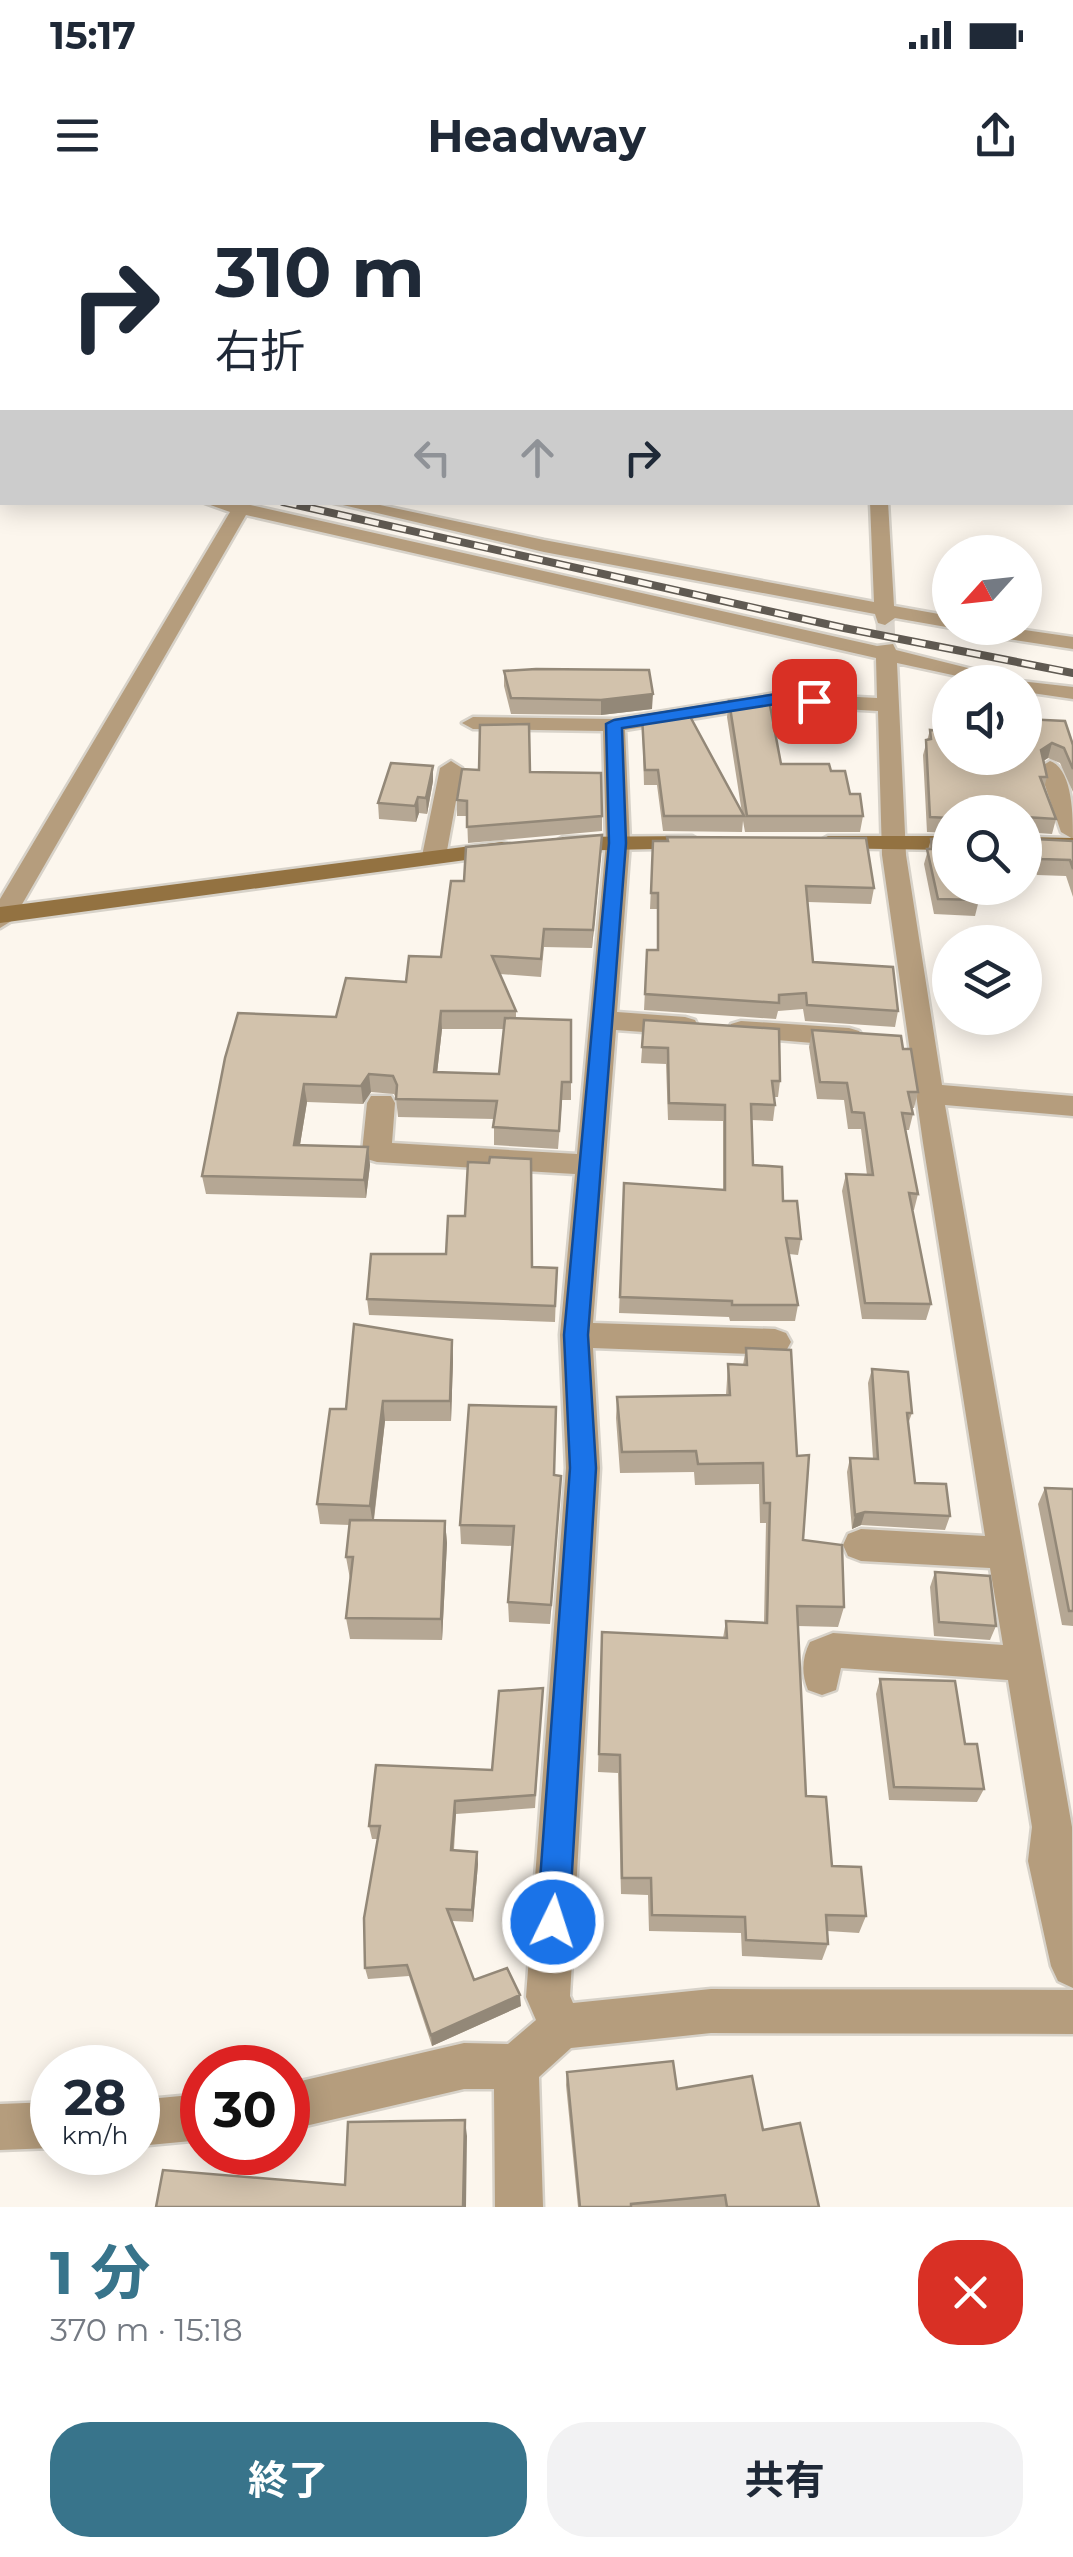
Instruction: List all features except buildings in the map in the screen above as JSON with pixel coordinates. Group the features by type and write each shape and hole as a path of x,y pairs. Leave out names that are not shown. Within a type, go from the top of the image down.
{"street":[{"path":"224,505 940,665"},
{"path":"353,505 884,614 932,620"},
{"path":"879,505 884,614"},
{"path":"1,917 241,509"},
{"path":"1042,638 1073,643"},
{"path":"886,652 902,1041 932,1094 1052,1827 1049,1861 1073,1966"},
{"path":"1042,688 1073,692"},
{"path":"474,723 614,724 776,699 888,705"},
{"path":"561,2027 548,1997 583,1468 576,1335 618,843 614,724"},
{"path":"434,856 450,768"},
{"path":"1050,768 1073,832"},
{"path":"1,917 434,856 534,846 716,843"},
{"path":"794,843 932,843"},
{"path":"1042,844 1073,845"},
{"path":"603,1020 902,1041"},
{"path":"932,1094 1073,1106"},
{"path":"381,1103 377,1152 592,1165"},
{"path":"576,1335 774,1342"},
{"path":"861,1545 1006,1553"},
{"path":"822,1677 822,1654 833,1650 1024,1664"},
{"path":"310,2102 464,2066 516,2067 561,2027 712,2011 1073,2012"},
{"path":"516,2067 519,2207"},
{"path":"0,2126 30,2126"}],"tunnel":[{"path":"885,619 886,648"}],"railway":[{"path":"296,505 844,628 1073,673"}],"route":[{"path":"553,1922 583,1468 576,1335 618,843 614,724 776,699 814,701"}]}
